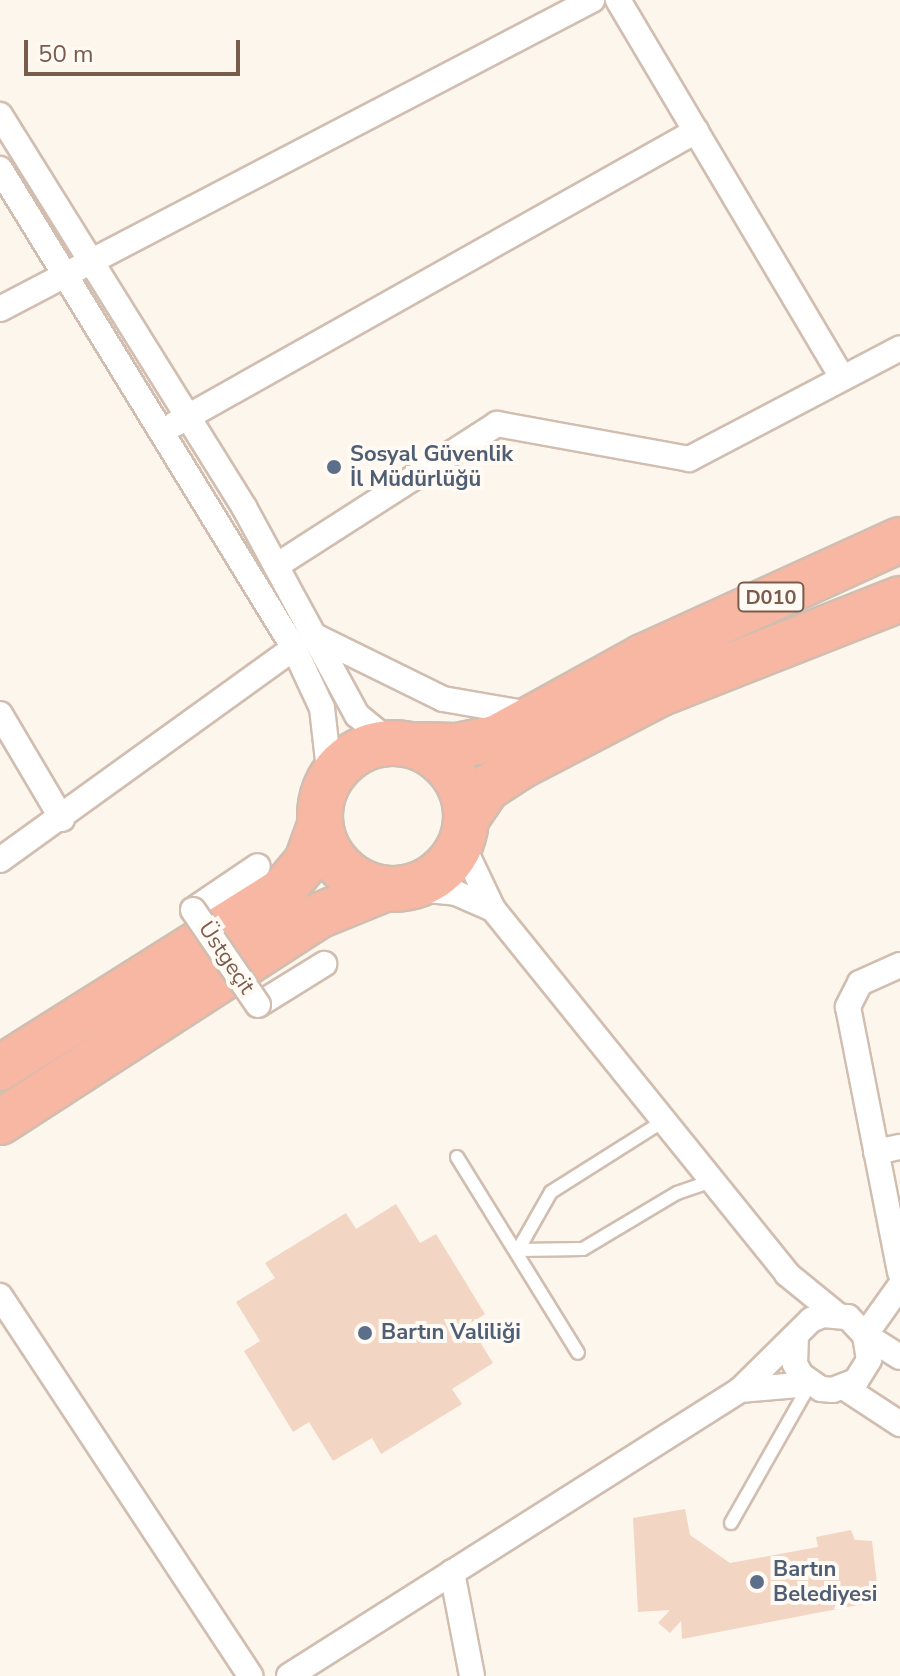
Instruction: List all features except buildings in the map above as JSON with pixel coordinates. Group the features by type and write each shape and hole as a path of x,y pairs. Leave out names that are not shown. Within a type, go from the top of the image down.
{"highway":[{"name":"D010","path":"542,715 643,657 900,540"},
{"path":"0,1122 318,916 396,888 449,863 487,788 533,759 659,694 886,603"},
{"path":"0,1068 283,890 307,861 320,825 330,778 346,760 402,744 457,746 496,738 542,715"},
{"path":"402,744 453,773 463,795 464,830"},
{"path":"320,825 341,868 361,882 396,888"}],"street":[{"path":"0,309 92,264 592,0"},
{"path":"618,0 842,378"},
{"path":"0,115 189,418 317,637 357,715 402,744"},
{"path":"161,431 696,131"},
{"path":"0,169 294,648 322,708 330,778"},
{"path":"276,566 497,424 689,459 900,348"},
{"path":"317,637 443,699 493,711 542,715"},
{"path":"0,860 62,819 294,648"},
{"path":"0,714 62,819"},
{"path":"464,830 493,909 787,1274 865,1335 900,1358"},
{"name":"Üstgeçit","path":"258,866 193,910 258,1005 324,964"},
{"path":"396,888 456,893 493,909"},
{"path":"900,965 860,983 848,1007 900,1272"},
{"path":"876,1152 900,1147"},
{"path":"787,1274 799,1334 795,1364 810,1384"},
{"path":"896,1419 869,1360 865,1335 900,1286"},
{"path":"0,1296 251,1676"},
{"path":"289,1676 740,1390 823,1315 842,1316 886,1308"},
{"path":"740,1390 810,1384 833,1390 845,1388 869,1360 900,1358"},
{"path":"845,1388 896,1419"},
{"path":"452,1572 472,1676"}],"lane":[{"path":"518,1250 551,1192 665,1120"},
{"path":"457,1157 518,1250 578,1353"},
{"path":"518,1250 583,1249 677,1193 711,1181"},
{"path":"731,1523 810,1384"}],"place":[{"name":"Sosyal Güvenlik İl Müdürlüğü","path":"334,467"},
{"name":"Bartın Valiliği","path":"365,1333"},
{"name":"Bartın Belediyesi","path":"757,1582"}]}
